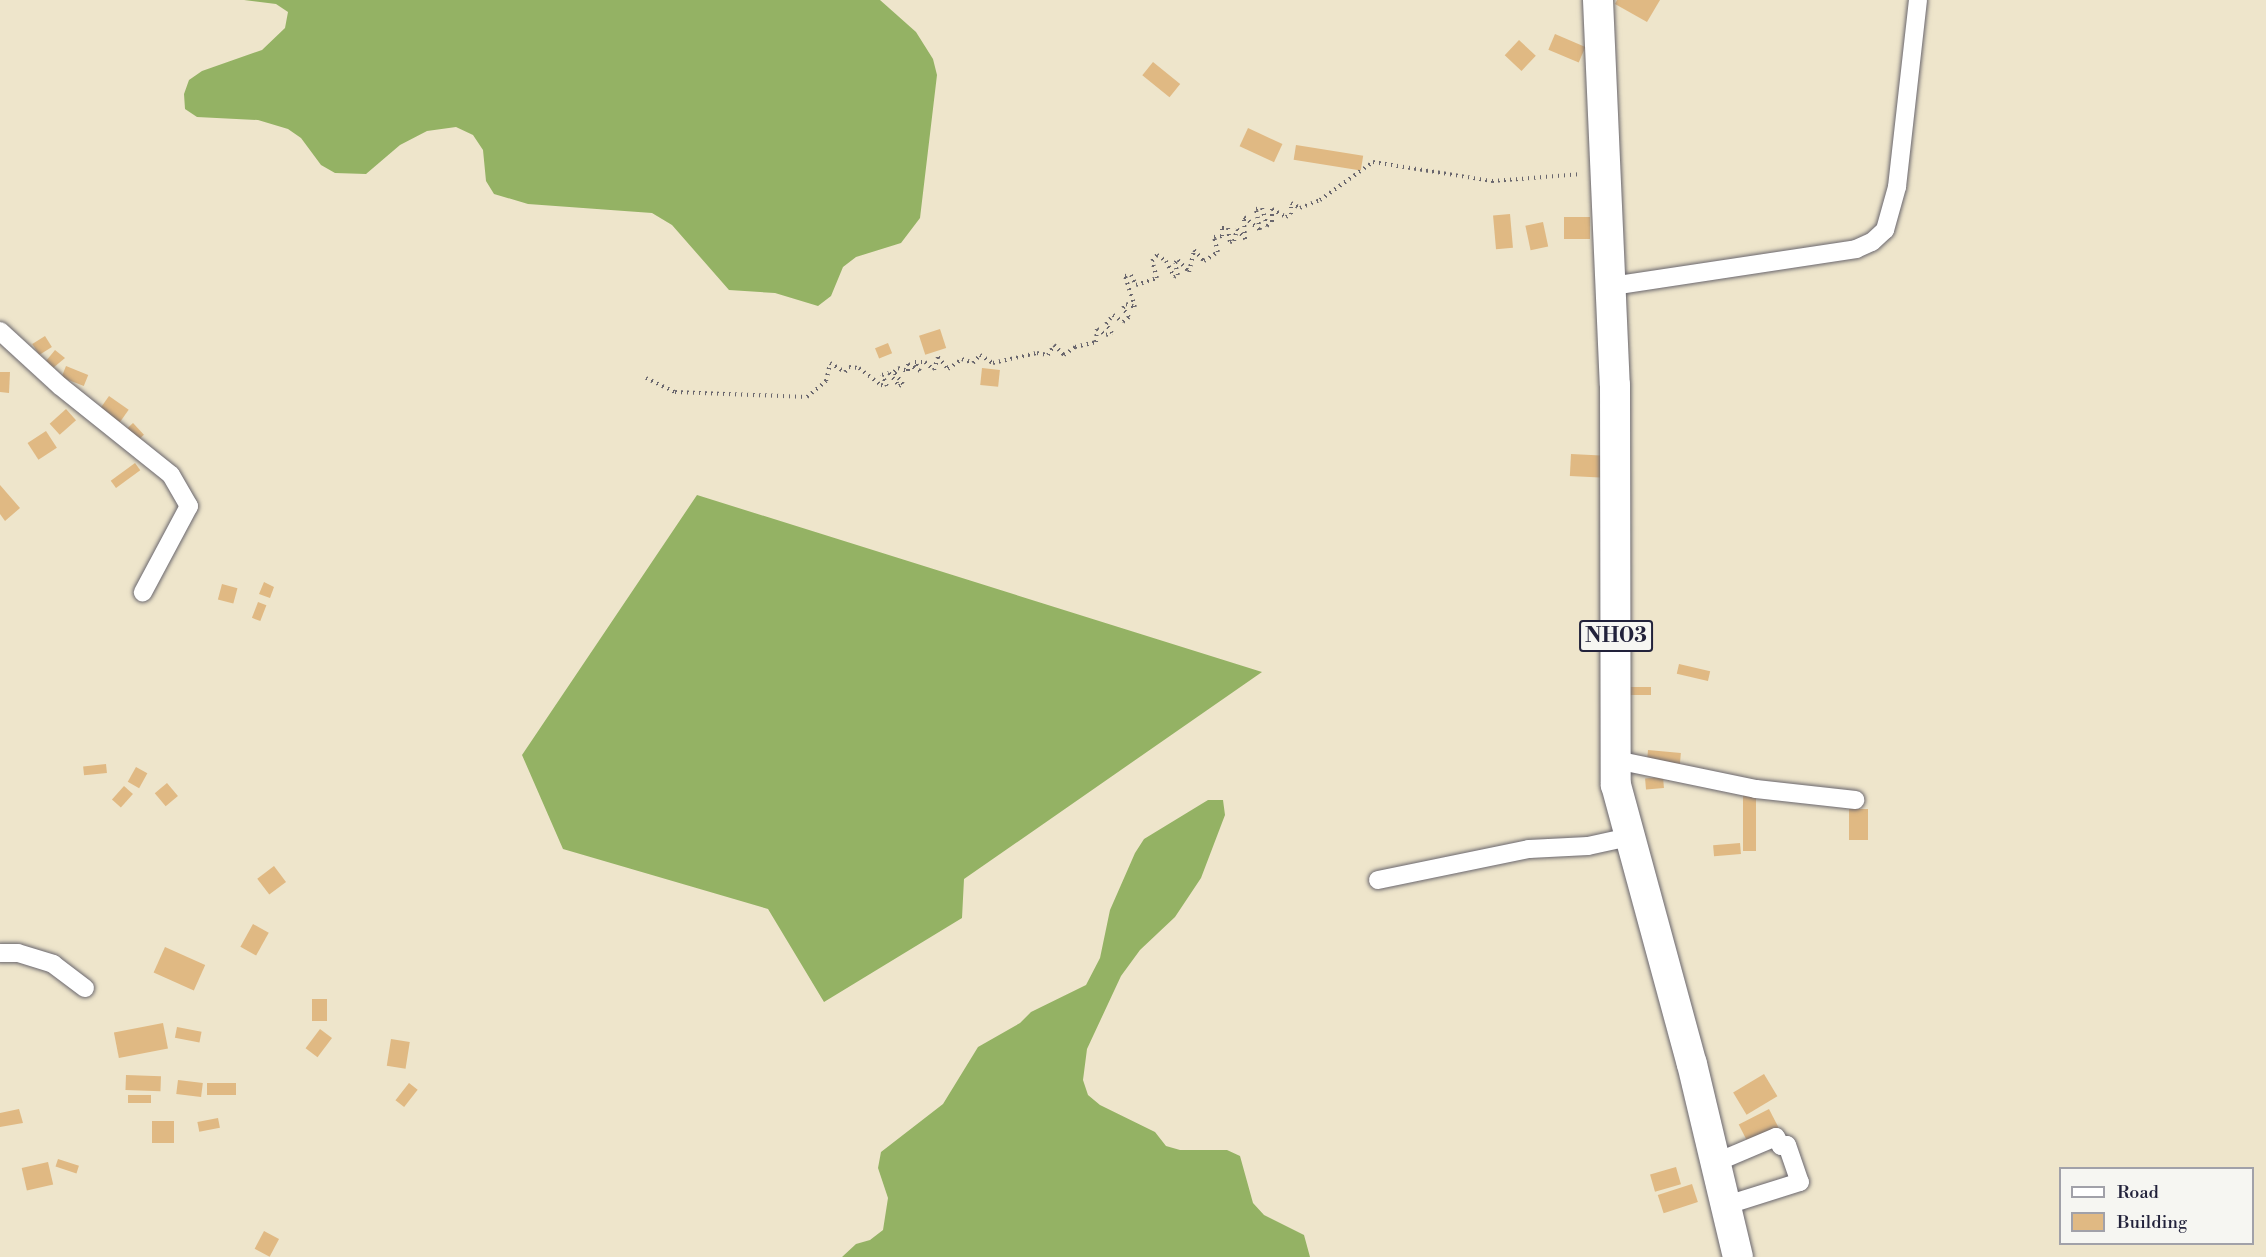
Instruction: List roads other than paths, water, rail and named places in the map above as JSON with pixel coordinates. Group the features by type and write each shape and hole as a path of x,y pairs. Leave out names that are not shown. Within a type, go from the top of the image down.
{"main road":[{"name":"NH03","path":"1599,0 1612,286 1616,785 1717,1162 1738,1257"}],"street":[{"path":"1612,286 1856,249 1885,230 1897,187 1918,0"},
{"path":"0,331 60,386 171,475 189,506 143,592"},
{"path":"1616,760 1756,789 1854,800"},
{"path":"1378,880 1528,849 1588,846 1629,837"},
{"path":"0,954 18,952 45,961 84,988"},
{"path":"1717,1162 1776,1137 1781,1146 1787,1146 1800,1182 1727,1205"}]}
